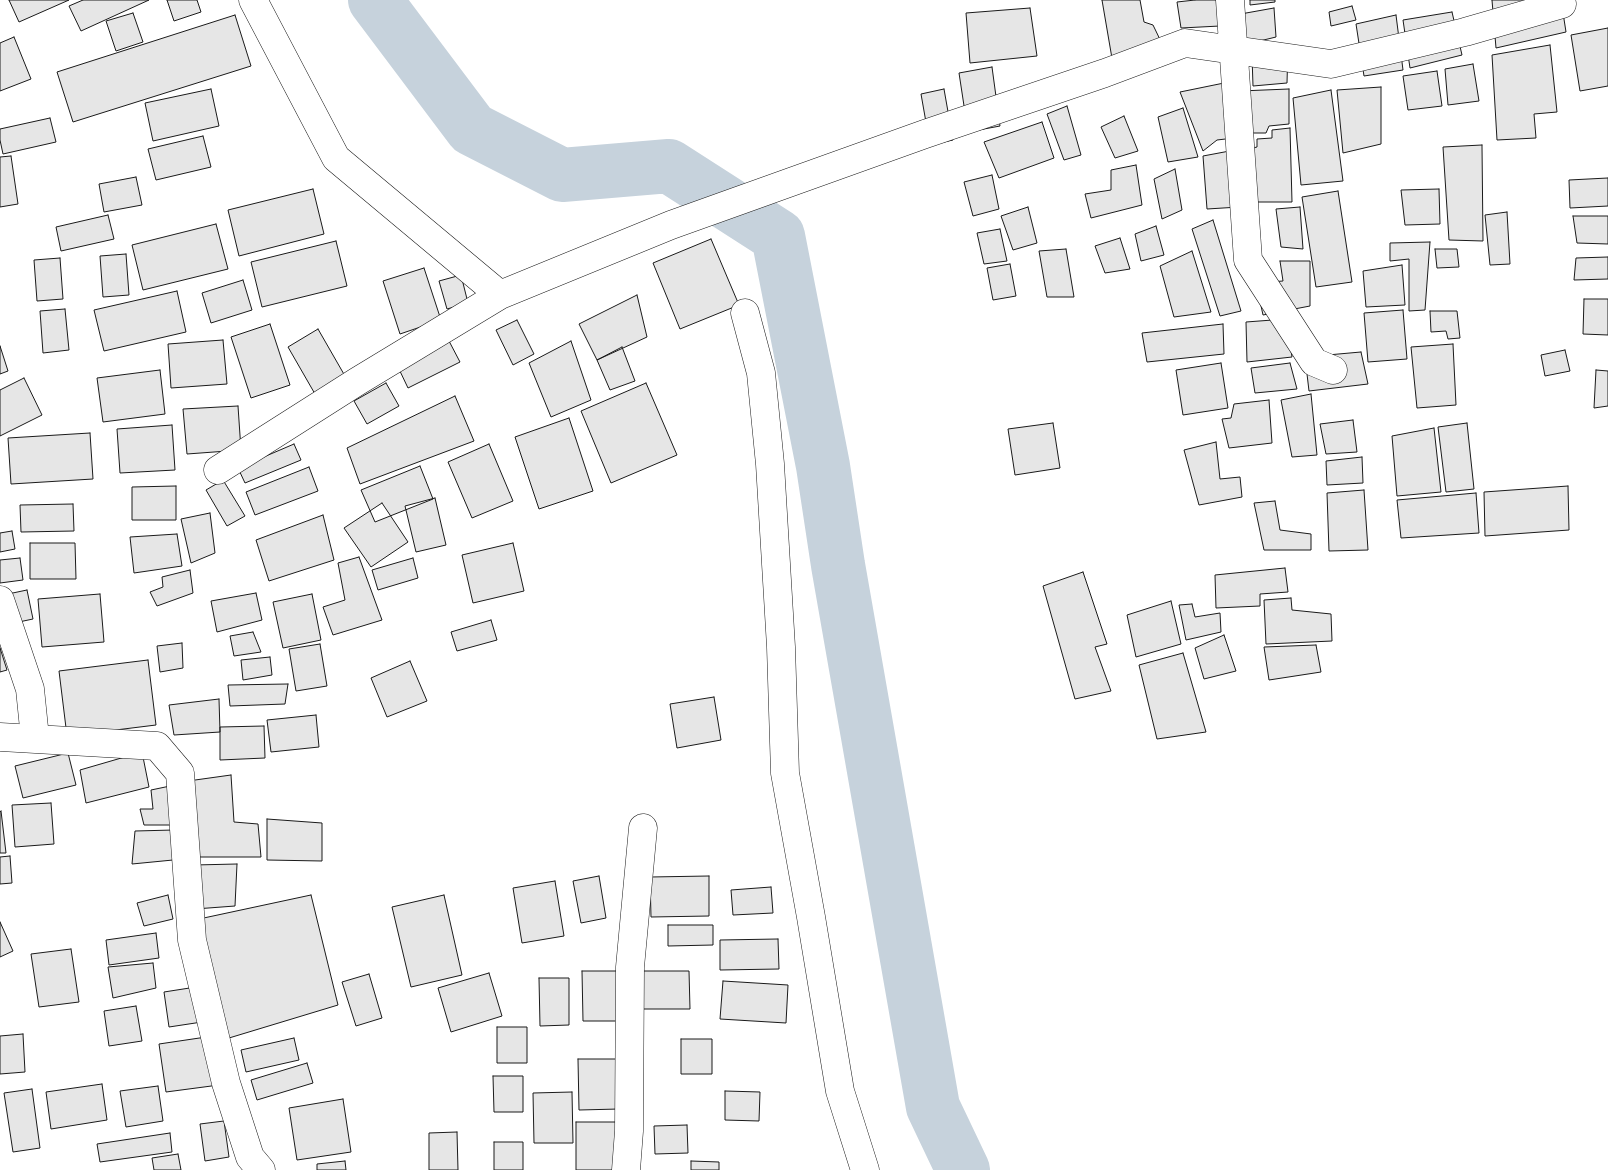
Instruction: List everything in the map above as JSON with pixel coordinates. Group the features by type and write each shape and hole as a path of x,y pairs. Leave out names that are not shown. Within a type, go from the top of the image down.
{"street":[{"path":"253,0 336,158 500,295"},
{"path":"1230,0 1248,260 1314,362 1333,370"},
{"path":"218,470 500,295 672,225 925,134 1105,73 1185,43 1332,64 1464,32 1562,4 1561,0"},
{"path":"745,313 761,373 770,464 782,647 785,774 840,1091 865,1170"},
{"path":"0,600 30,689 35,738"},
{"path":"0,737 157,746 180,773 192,940 226,1083 250,1156 261,1170"},
{"path":"626,1170 630,1131 630,967 643,828"}],"building":[{"path":"9,0 69,0 19,22"},
{"path":"83,0 149,0 81,31 69,6"},
{"path":"167,0 197,0 201,12 174,21"},
{"path":"1102,0 1140,0 1144,22 1153,25 1167,54 1114,70"},
{"path":"1219,0 1220,26 1181,28 1177,2"},
{"path":"1250,0 1275,0 1275,2 1250,5"},
{"path":"1492,0 1561,0 1566,32 1496,48"},
{"path":"1352,6 1356,20 1331,26 1329,12"},
{"path":"1030,8 1037,56 970,63 966,13"},
{"path":"1274,8 1276,37 1239,46 1235,15"},
{"path":"1452,12 1462,55 1410,68 1403,20"},
{"path":"133,13 143,42 116,51 106,21"},
{"path":"235,15 251,66 73,122 57,72"},
{"path":"1396,15 1403,70 1364,76 1356,24"},
{"path":"1608,28 1608,86 1580,91 1571,35"},
{"path":"14,37 31,79 0,91 0,43"},
{"path":"1550,45 1557,112 1534,114 1536,138 1497,140 1492,55"},
{"path":"1288,47 1287,83 1253,86 1252,56"},
{"path":"1473,64 1479,101 1448,105 1445,69"},
{"path":"992,67 1000,126 968,132 959,73"},
{"path":"1437,71 1442,106 1408,110 1403,76"},
{"path":"1229,82 1234,138 1217,140 1203,151 1180,92"},
{"path":"1381,87 1381,144 1343,153 1337,90"},
{"path":"211,89 219,126 153,141 145,103"},
{"path":"944,89 953,140 930,145 921,94"},
{"path":"1289,89 1289,124 1269,126 1266,133 1251,133 1240,91"},
{"path":"1331,90 1343,181 1301,185 1293,98"},
{"path":"1067,106 1081,155 1064,160 1047,114"},
{"path":"1183,108 1198,157 1168,162 1158,117"},
{"path":"1124,116 1138,151 1115,158 1101,127"},
{"path":"50,118 56,142 3,154 0,129"},
{"path":"1042,122 1054,158 999,178 984,142"},
{"path":"1290,128 1292,202 1251,202 1245,150 1257,147 1257,139 1272,138 1272,130"},
{"path":"203,136 211,167 156,180 148,149"},
{"path":"1482,145 1483,241 1449,240 1443,147"},
{"path":"1235,150 1239,207 1207,209 1203,156"},
{"path":"11,156 18,204 0,207 0,157"},
{"path":"1136,165 1142,205 1091,218 1085,194 1111,190 1111,170"},
{"path":"1175,169 1182,210 1162,219 1154,179"},
{"path":"992,175 999,209 973,216 964,182"},
{"path":"136,177 142,205 104,212 99,184"},
{"path":"1608,178 1608,206 1570,208 1569,180"},
{"path":"313,189 324,234 239,256 228,210"},
{"path":"1439,189 1440,224 1405,225 1401,190"},
{"path":"1338,191 1352,282 1316,287 1302,197"},
{"path":"1028,207 1037,243 1013,250 1001,216"},
{"path":"1300,207 1303,249 1281,247 1276,209"},
{"path":"1507,212 1510,264 1490,265 1485,215"},
{"path":"108,215 114,239 61,251 56,227"},
{"path":"1573,216 1608,216 1608,244 1577,243"},
{"path":"1213,220 1241,311 1220,316 1192,229"},
{"path":"216,224 228,269 143,290 132,245"},
{"path":"1156,226 1164,255 1141,261 1135,234"},
{"path":"1000,229 1007,261 984,264 977,233"},
{"path":"1120,238 1130,269 1105,273 1095,246"},
{"path":"711,239 739,305 680,329 653,263"},
{"path":"336,241 347,286 262,307 251,262"},
{"path":"1430,242 1425,310 1409,311 1409,259 1390,261 1390,243"},
{"path":"1066,249 1074,297 1047,297 1039,251"},
{"path":"1435,249 1457,249 1459,267 1437,268"},
{"path":"1192,251 1211,312 1174,317 1160,266"},
{"path":"126,254 129,295 103,297 100,256"},
{"path":"1608,257 1608,279 1574,280 1576,258"},
{"path":"60,258 63,299 37,301 34,260"},
{"path":"1280,261 1310,261 1310,306 1263,315 1256,283 1283,281"},
{"path":"1010,264 1016,296 993,300 987,268"},
{"path":"1402,265 1405,305 1366,307 1363,271"},
{"path":"424,268 441,320 400,334 383,281"},
{"path":"461,275 468,303 447,309 439,281"},
{"path":"243,280 252,310 211,323 202,293"},
{"path":"177,291 186,332 104,351 94,310"},
{"path":"637,295 647,337 597,360 579,324"},
{"path":"1584,299 1608,299 1608,335 1583,334"},
{"path":"65,309 69,350 43,353 40,311"},
{"path":"1403,310 1407,359 1368,362 1364,313"},
{"path":"1430,311 1457,311 1460,338 1448,339 1446,331 1431,332"},
{"path":"1286,319 1292,357 1247,362 1246,322"},
{"path":"517,320 534,354 513,365 496,330"},
{"path":"270,324 290,385 251,398 231,337"},
{"path":"1223,324 1224,354 1147,362 1142,333"},
{"path":"318,329 345,376 315,394 288,347"},
{"path":"223,340 227,384 171,388 168,344"},
{"path":"449,341 460,362 408,388 398,367"},
{"path":"571,341 591,400 551,417 529,363"},
{"path":"1453,344 1456,405 1417,408 1411,347"},
{"path":"0,346 8,371 0,374"},
{"path":"622,347 635,381 610,390 597,360"},
{"path":"1565,350 1570,371 1545,376 1541,355"},
{"path":"1361,352 1368,384 1309,391 1305,357"},
{"path":"1221,363 1228,408 1183,415 1176,370"},
{"path":"1290,363 1297,389 1255,393 1251,368"},
{"path":"160,370 165,414 103,422 97,378"},
{"path":"1596,370 1608,371 1608,406 1594,408"},
{"path":"24,378 42,415 0,436 0,390"},
{"path":"386,383 399,406 367,424 354,401"},
{"path":"646,383 677,455 611,483 581,411"},
{"path":"1311,394 1317,455 1292,457 1281,400"},
{"path":"455,396 474,441 360,484 347,448"},
{"path":"1269,400 1272,443 1229,448 1222,419 1231,418 1234,404"},
{"path":"238,406 241,450 187,454 183,409"},
{"path":"569,418 593,491 539,509 515,437"},
{"path":"1353,420 1357,452 1326,454 1320,424"},
{"path":"1053,423 1060,468 1015,475 1008,429"},
{"path":"1467,423 1474,489 1446,492 1438,427"},
{"path":"172,425 175,470 120,473 117,429"},
{"path":"1434,428 1441,492 1397,496 1392,436"},
{"path":"90,433 93,479 11,484 8,438"},
{"path":"1216,442 1220,479 1240,477 1242,497 1199,505 1184,450"},
{"path":"294,444 301,460 245,483 238,468"},
{"path":"489,444 513,501 472,518 448,462"},
{"path":"1362,457 1363,483 1327,485 1326,461"},
{"path":"420,466 433,499 375,522 361,490"},
{"path":"309,467 318,491 255,515 246,492"},
{"path":"223,480 245,516 227,526 206,490"},
{"path":"176,486 176,520 132,520 132,487"},
{"path":"1568,486 1569,530 1485,536 1484,492"},
{"path":"1364,490 1368,550 1329,551 1327,493"},
{"path":"1476,493 1479,533 1401,538 1397,500"},
{"path":"435,498 446,545 416,552 405,506"},
{"path":"1275,501 1280,530 1311,534 1311,550 1264,550 1254,503"},
{"path":"382,503 408,542 371,567 344,528"},
{"path":"73,504 74,531 21,532 20,505"},
{"path":"210,513 215,553 191,563 181,519"},
{"path":"323,515 334,560 269,581 256,540"},
{"path":"12,531 15,549 0,552 0,533"},
{"path":"177,534 182,566 134,573 130,537"},
{"path":"30,543 75,543 76,579 30,579"},
{"path":"513,543 524,591 473,603 462,555"},
{"path":"359,557 382,620 333,635 323,607 345,600 338,563"},
{"path":"20,558 23,580 0,583 0,560"},
{"path":"413,558 418,578 378,590 372,570"},
{"path":"1285,568 1288,592 1260,594 1260,606 1216,608 1215,575"},
{"path":"190,570 193,593 157,606 150,592 163,587 162,577"},
{"path":"1083,572 1107,644 1095,647 1111,691 1075,699 1043,586"},
{"path":"27,590 33,619 14,623 8,594"},
{"path":"256,593 262,620 217,632 211,601"},
{"path":"100,594 104,642 42,647 38,599"},
{"path":"312,594 321,640 283,648 273,602"},
{"path":"1291,598 1292,610 1331,614 1332,641 1266,644 1264,600"},
{"path":"1171,601 1181,644 1136,657 1127,615"},
{"path":"1192,604 1195,617 1220,613 1221,632 1186,640 1179,605"},
{"path":"491,620 497,640 457,651 451,632"},
{"path":"253,632 261,652 234,656 230,636"},
{"path":"1224,635 1236,671 1204,679 1195,648"},
{"path":"182,643 183,668 160,672 157,646"},
{"path":"320,644 327,686 296,691 289,649"},
{"path":"1316,645 1321,672 1269,680 1264,647"},
{"path":"0,648 7,670 0,672"},
{"path":"1183,653 1206,732 1157,739 1139,665"},
{"path":"270,657 272,675 243,680 241,660"},
{"path":"148,660 156,725 67,736 59,671"},
{"path":"410,661 427,701 387,717 371,678"},
{"path":"288,684 285,704 230,706 228,685"},
{"path":"714,697 721,740 677,748 670,704"},
{"path":"219,699 220,732 174,735 169,705"},
{"path":"316,715 319,747 271,752 267,720"},
{"path":"264,726 265,758 220,760 220,727"},
{"path":"142,752 149,787 86,803 80,770"},
{"path":"68,753 76,785 23,798 15,766"},
{"path":"231,775 234,822 258,824 261,857 197,857 188,781"},
{"path":"175,785 175,825 144,825 140,809 153,809 151,790"},
{"path":"51,803 54,844 15,847 12,805"},
{"path":"1,811 6,853 0,853"},
{"path":"267,819 322,823 322,861 267,860"},
{"path":"174,830 173,860 132,864 135,831"},
{"path":"10,856 12,883 0,884 0,857"},
{"path":"237,864 235,906 195,909 194,865"},
{"path":"599,876 606,918 581,923 573,881"},
{"path":"709,876 709,916 651,917 650,877"},
{"path":"555,881 564,936 522,943 513,888"},
{"path":"771,887 773,913 733,915 731,890"},
{"path":"168,895 173,919 144,926 137,903"},
{"path":"311,895 338,1005 229,1038 199,919"},
{"path":"444,895 462,975 411,987 392,907"},
{"path":"0,922 13,951 0,957"},
{"path":"668,925 713,925 713,945 668,946"},
{"path":"156,933 159,958 109,965 106,940"},
{"path":"778,939 779,969 720,970 720,940"},
{"path":"71,949 79,1002 39,1007 31,954"},
{"path":"153,963 156,988 113,998 108,967"},
{"path":"582,971 626,971 626,1021 583,1021"},
{"path":"638,971 689,971 690,1009 638,1009"},
{"path":"489,973 502,1016 451,1032 438,988"},
{"path":"369,974 382,1018 356,1026 342,982"},
{"path":"539,978 569,978 569,1025 540,1026"},
{"path":"723,981 788,985 786,1023 720,1019"},
{"path":"196,987 202,1022 169,1027 164,992"},
{"path":"136,1006 142,1041 109,1046 104,1011"},
{"path":"497,1027 527,1027 527,1063 497,1063"},
{"path":"23,1034 25,1072 0,1074 0,1036"},
{"path":"213,1036 219,1085 166,1092 159,1044"},
{"path":"294,1038 299,1060 246,1072 241,1050"},
{"path":"681,1039 712,1039 712,1074 681,1074"},
{"path":"578,1059 618,1059 619,1109 579,1110"},
{"path":"307,1063 313,1083 257,1100 251,1080"},
{"path":"493,1076 523,1076 523,1112 494,1112"},
{"path":"102,1084 107,1120 51,1129 46,1092"},
{"path":"158,1086 163,1121 126,1127 120,1091"},
{"path":"32,1089 40,1148 13,1152 4,1093"},
{"path":"725,1091 760,1092 759,1121 725,1120"},
{"path":"572,1092 573,1143 534,1143 533,1093"},
{"path":"343,1099 351,1152 297,1160 289,1108"},
{"path":"224,1121 229,1157 205,1161 200,1124"},
{"path":"576,1122 616,1122 616,1170 576,1170"},
{"path":"687,1125 688,1153 655,1154 654,1126"},
{"path":"457,1132 458,1170 429,1170 429,1133"},
{"path":"170,1133 172,1152 100,1162 97,1144"},
{"path":"494,1142 523,1142 523,1170 494,1170"},
{"path":"178,1154 181,1170 154,1170 152,1158"},
{"path":"345,1161 346,1170 317,1170 317,1164"},
{"path":"691,1161 719,1162 719,1170 691,1170"}],"waterway":[{"path":"375,0 472,129 562,175 669,166 778,236 823,466 838,565 933,1107 963,1170"}]}
